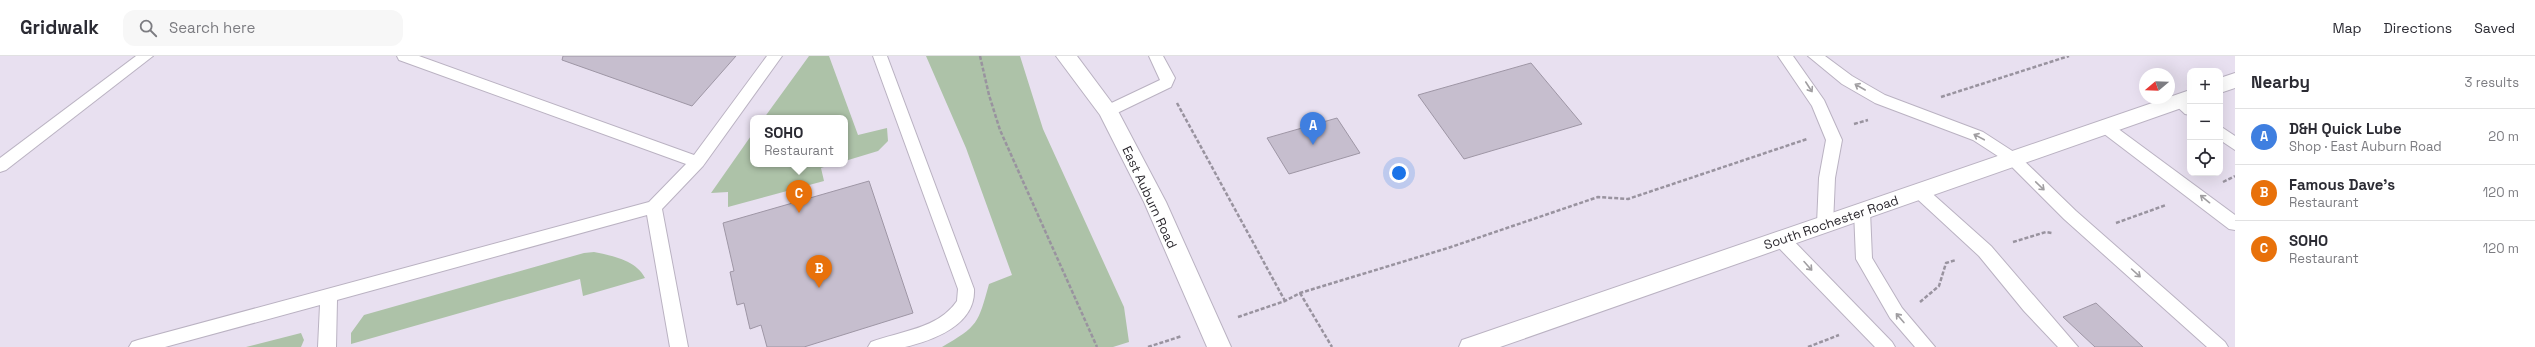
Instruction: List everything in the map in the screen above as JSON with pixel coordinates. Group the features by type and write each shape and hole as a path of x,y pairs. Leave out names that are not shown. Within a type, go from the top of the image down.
{"main road":[{"name":"East Auburn Road","path":"1066,56 1108,111 1155,202 1219,347"},
{"path":"2223,85 2235,80"},
{"name":"South Rochester Road","path":"1471,347 1920,192 2104,126 2186,102"}],"lane":[{"path":"0,166 146,56"},
{"path":"404,56 697,162"},
{"path":"138,347 654,206 697,162 775,56"},
{"path":"877,347 938,328 951,319 966,304 966,289 880,56"},
{"path":"1108,111 1166,83 1168,78 1156,56"},
{"path":"1785,56 1819,104 1834,140 1827,178 1825,224"},
{"path":"1815,56 1847,80 1880,99 1903,109 1978,136 2012,158 2070,215 2219,347"},
{"path":"2104,126 2235,224"},
{"path":"2223,134 2235,144"},
{"path":"1920,192 1985,251 2030,306 2069,347"},
{"path":"654,206 679,347"},
{"path":"1862,211 1864,259 1896,313 1926,347"},
{"path":"1781,239 1886,347"},
{"path":"327,347 329,295"}],"path":[{"path":"980,56 984,84 998,127 1078,297 1097,347"},
{"path":"1262,309 1285,301 1300,293 1448,248 1598,197 1628,199 2069,56"},
{"path":"1166,83 1285,301"},
{"path":"1300,293 1332,347"}],"green space":[{"path":"809,56 829,56 858,135 887,128 888,141 878,151 848,160 848,115 766,115"},
{"path":"926,56 1020,56 1043,129 1124,307 1129,342 1113,347 942,347 963,334 975,323 982,308 989,284 1012,275 966,148"},
{"path":"750,137 750,167 824,167 821,168 824,181 728,207 728,192 711,193"},
{"path":"594,252 616,257 630,263 641,272 645,278 583,296 580,279 351,344 351,333 364,315 584,253"},
{"path":"301,333 304,340 301,347 246,347"}],"building":[{"path":"563,56 736,56 692,106 562,60"},
{"path":"1531,63 1582,124 1464,159 1418,95"},
{"path":"1337,118 1360,153 1289,174 1267,138"},
{"path":"869,181 913,313 804,347 767,347 761,325 750,329 744,303 737,305 730,272 734,271 723,223"},
{"path":"2096,303 2143,347 2095,347 2063,317"}],"place":[{"name":"D&H Quick Lube","path":"1313,145"},
{"name":"SOHO","path":"799,213"},
{"name":"Famous Dave's","path":"819,288"}]}
